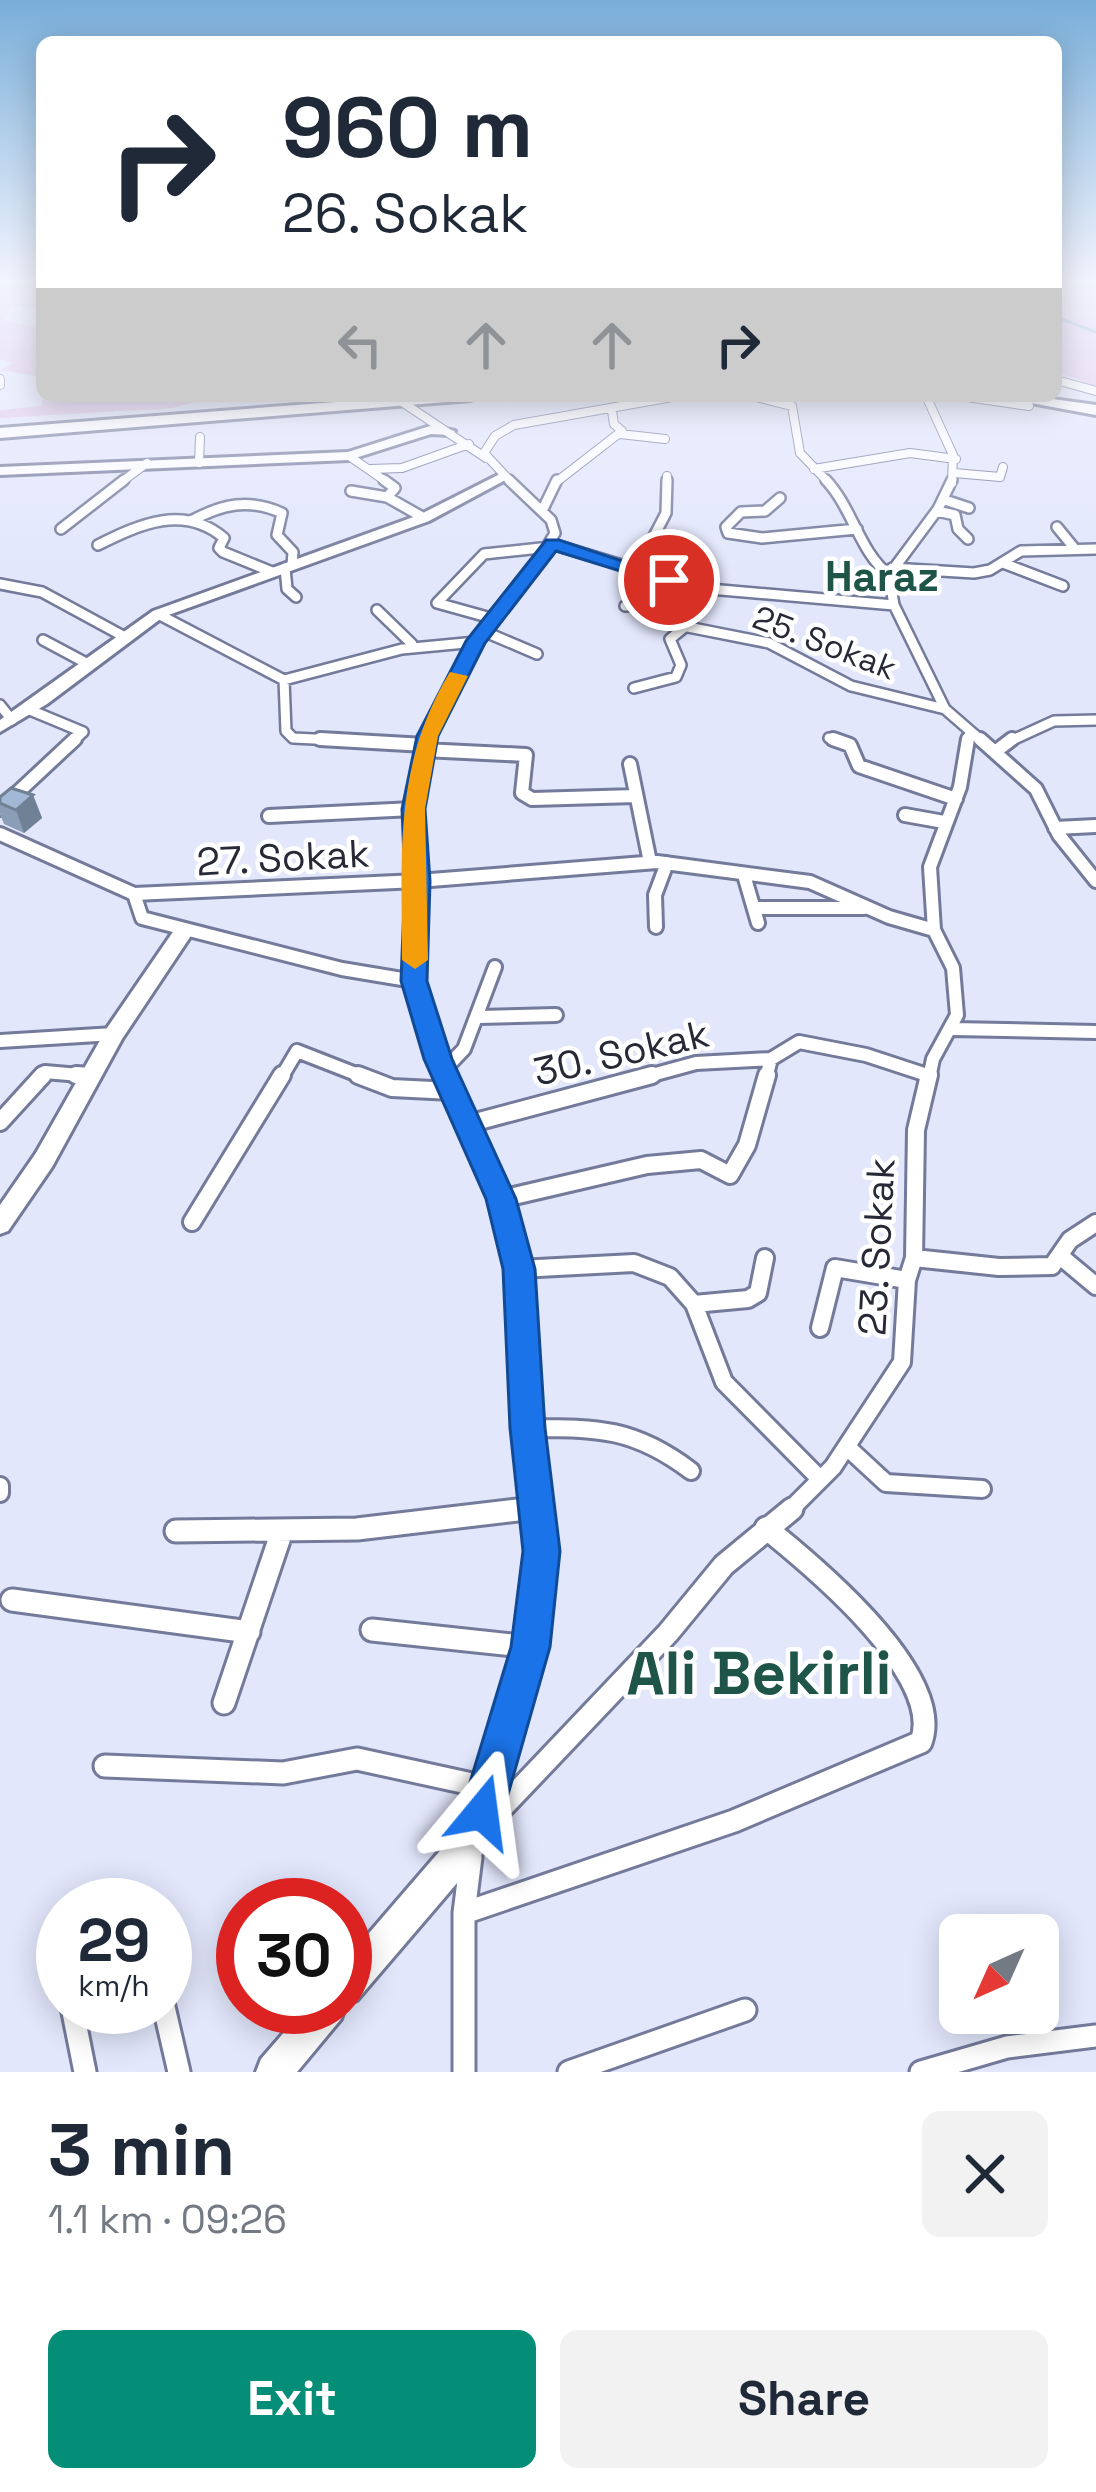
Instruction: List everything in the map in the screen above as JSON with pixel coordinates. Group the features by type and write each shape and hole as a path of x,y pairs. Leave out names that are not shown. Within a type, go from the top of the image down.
{"highway":[{"path":"1062,399 1096,406"},
{"path":"0,429 348,402"},
{"path":"1058,402 1096,406"}],"street":[{"path":"1062,382 1096,391"},
{"path":"406,402 486,458 555,526 551,545 483,630 425,748 413,809 418,881 414,981 443,1071 501,1199 519,1269 527,1428 542,1573 531,1647 475,1837 464,1913 464,2072"},
{"path":"486,458 484,448 494,436 568,408 612,411 652,402"},
{"path":"776,402 792,406 800,453 837,492 870,560 890,572 974,573 1021,551 1096,548"},
{"path":"930,402 951,436 954,472 945,500 890,572 894,604 945,710 1036,789 1055,828 1096,880"},
{"path":"1001,402 1029,406"},
{"path":"612,411 620,434"},
{"path":"0,471 349,456 430,430 449,431"},
{"path":"542,511 557,480 620,434 665,439"},
{"path":"199,463 200,437"},
{"path":"370,469 402,467 469,444"},
{"path":"814,469 910,454 956,459"},
{"path":"349,456 395,488 387,497"},
{"path":"61,529 147,463"},
{"path":"954,472 1000,477 1003,467"},
{"path":"637,569 666,513 667,476"},
{"path":"0,705 6,723 158,614 424,518 505,477"},
{"path":"351,491 387,497 424,518"},
{"path":"780,498 765,511 741,512 726,527 728,533 762,538 857,529"},
{"path":"945,500 969,508"},
{"path":"191,521 226,505 257,501 282,513 277,535 292,552 283,568 287,589 296,597"},
{"path":"937,511 955,515 958,529 968,538"},
{"path":"98,545 136,525 173,516 217,530 224,538 219,548 223,552 283,568"},
{"path":"1057,527 1075,549"},
{"path":"537,654 437,603 484,554 551,545 637,569 665,585 894,604"},
{"path":"1003,563 1063,586"},
{"path":"0,584 42,592 122,636"},
{"path":"625,606 643,605 665,585"},
{"path":"634,688 676,676 680,665 670,639 686,626 665,585"},
{"path":"377,610 412,644"},
{"path":"158,614 284,680 412,644 483,630"},
{"name":"25. Sokak","path":"686,626 770,643 838,682 945,710"},
{"path":"43,640 88,664"},
{"path":"284,680 286,731 293,738 518,754 528,757 522,793 527,797 636,796"},
{"path":"0,808 83,732 30,710"},
{"path":"994,752 1025,728 1062,716 1096,720"},
{"name":"23. Sokak","path":"475,1837 668,1634 724,1565 820,1479 847,1447 902,1362 907,1280 914,1258 916,1130 927,1075 957,1015 953,968 934,930 930,867 956,799 970,731"},
{"path":"830,738 850,746 859,766 879,776 918,792 956,799"},
{"path":"630,764 650,862"},
{"path":"269,816 413,809"},
{"path":"904,815 944,822"},
{"path":"1055,828 1096,826"},
{"path":"0,834 134,894 142,918 342,969 414,981"},
{"name":"27. Sokak","path":"134,894 418,881 650,862 810,882 934,930"},
{"path":"656,927 655,895 668,863"},
{"path":"744,875 756,916 869,908"},
{"path":"0,1224 44,1160 114,1034 184,931"},
{"path":"443,1071 464,1049 495,967"},
{"path":"478,1017 556,1015"},
{"path":"953,1029 1096,1032"},
{"path":"0,1041 114,1034"},
{"name":"30. Sokak","path":"468,1124 696,1063 771,1059 800,1042 866,1055 927,1075"},
{"path":"192,1222 297,1051 392,1088 452,1091"},
{"path":"501,1199 647,1165 701,1160 730,1175 747,1145 771,1059"},
{"path":"0,1122 46,1072 91,1076"},
{"path":"914,1258 999,1267 1052,1266 1070,1240 1096,1223"},
{"path":"1060,1256 1096,1286"},
{"path":"694,1304 748,1299 758,1293 765,1258"},
{"path":"519,1269 634,1263 670,1276 694,1304 724,1382 820,1479"},
{"path":"820,1328 835,1268 907,1280"},
{"path":"527,1428 618,1429 649,1438 691,1471"},
{"path":"847,1447 886,1483 982,1489"},
{"path":"176,1531 281,1534 442,1525 536,1507"},
{"path":"464,1913 734,1821 921,1742 926,1721 892,1646 845,1592 766,1528"},
{"path":"224,1703 281,1534"},
{"path":"12,1600 248,1632"},
{"path":"372,1630 531,1647"},
{"path":"105,1766 283,1773 357,1760 490,1788"},
{"path":"372,1957 475,1837"},
{"path":"569,2072 745,2010"},
{"path":"77,2034 85,2072"},
{"path":"170,2034 179,2072"},
{"path":"274,2072 306,2034"},
{"path":"921,2072 993,2046 1034,2038 1096,2036"}],"shaded area":[{"path":"42,402 195,402 172,408 0,418 0,410 41,406"}],"building":[{"path":"11,788 33,795 16,810 0,803"}],"slow traffic":[{"path":"415,960 418,881 413,809 428,736 457,676"}],"district":[{"name":"Haraz","path":"882,576"},
{"name":"Ali Bekirli","path":"759,1673"}],"route":[{"path":"482,1812 531,1647 542,1551 527,1428 519,1269 501,1199 438,1059 414,981 418,881 413,809 428,736 476,641 552,544 669,580"}]}
